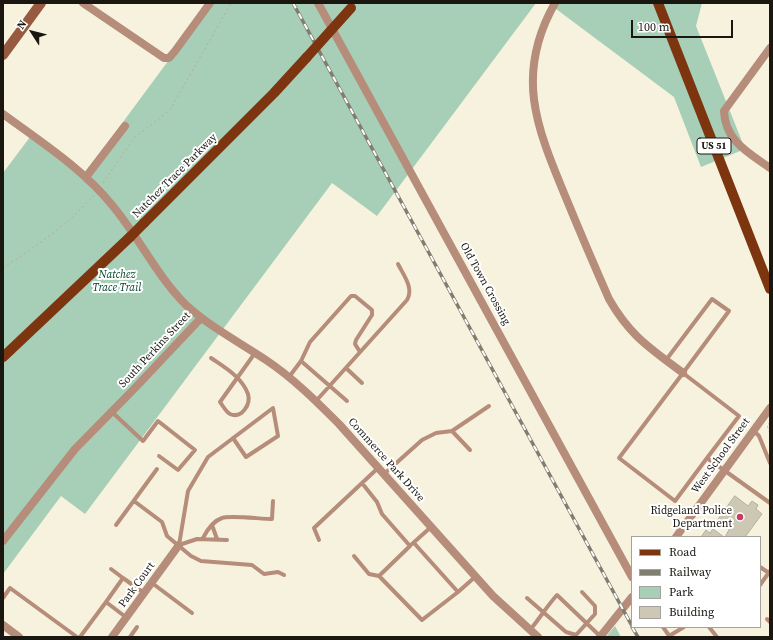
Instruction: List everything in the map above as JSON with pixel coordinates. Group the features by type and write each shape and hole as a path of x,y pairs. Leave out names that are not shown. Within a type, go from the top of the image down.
{"main road":[{"path":"3,55 41,3"},
{"name":"US 51","path":"658,3 770,289"},
{"name":"Natchez Trace Parkway","path":"3,357 130,237 274,93 353,6"}],"street":[{"path":"83,3 164,58 169,58 175,51 210,3"},
{"name":"Old Town Crossing","path":"318,3 631,575"},
{"path":"555,3 549,13 537,46 532,74 536,118 544,144 612,306 635,337 683,373"},
{"path":"770,48 724,112 724,119 736,144 770,168"},
{"name":"South Perkins Street","path":"3,114 68,161 98,189 124,220 168,284 201,318 75,449 3,542"},
{"path":"86,177 125,126"},
{"name":"Commerce Park Drive","path":"201,318 255,354 316,401 381,471 475,577 493,596 538,637"},
{"name":"West School Street","path":"677,536 770,408"},
{"name":"Park Court","path":"116,636 144,593 179,545"},
{"path":"600,637 631,598"},
{"path":"3,625 19,637"}],"lane":[{"path":"316,401 410,295 410,286 398,264"},
{"path":"288,378 301,361 310,342 351,296 354,296 372,310 372,315 356,340 355,344 360,352"},
{"path":"666,360 712,299 729,311 619,458 675,501 739,416 683,373"},
{"path":"210,358 238,378 248,393 249,403 240,414 234,415 228,413 220,402 238,378 255,354"},
{"path":"301,361 331,385 347,401"},
{"path":"346,368 362,383"},
{"path":"319,540 314,528 362,483 381,471 422,440 436,433 452,431 489,406"},
{"path":"179,545 188,491 208,457 233,438 262,417 273,408 278,436 246,457 233,438"},
{"path":"111,412 143,441 158,421 195,450 178,470 159,456"},
{"path":"452,431 470,450"},
{"path":"754,431 759,436 770,463"},
{"path":"708,458 770,503"},
{"path":"116,525 157,469"},
{"path":"362,483 377,502 382,514 458,592"},
{"path":"134,501 162,522 167,536 191,556 201,561 252,565 264,574 278,572 284,575"},
{"path":"203,538 212,525 223,517 272,520 273,501"},
{"path":"212,525 216,539"},
{"path":"378,576 431,527"},
{"path":"179,545 203,538 227,540"},
{"path":"354,556 369,574 378,576 422,620 475,577"},
{"path":"111,570 144,593"},
{"path":"761,584 769,572"},
{"path":"3,598 10,588 79,637 123,578"},
{"path":"152,583 192,613"},
{"path":"527,598 566,632 576,635 596,614 595,606 582,592"},
{"path":"530,630 545,613 547,606 557,595 600,637"},
{"path":"106,602 127,618"},
{"path":"130,637 137,627"},
{"path":"664,628 669,637 682,628"},
{"path":"710,628 717,637"}],"path":[{"path":"3,268 51,235 79,212 98,189 134,138 170,110 231,3"},
{"path":"770,423 767,425 770,434"}],"green space":[{"name":"Natchez Trace Trail","path":"211,3 536,3 377,216 332,183 85,514 61,496 3,574 3,173 33,133 86,172"},
{"path":"548,3 702,3 696,26 745,149 701,167 674,97"},
{"path":"615,626 621,637 606,637"}],"building":[{"name":"Ridgeland Police Department","path":"735,496 748,506 752,501 758,505 756,509 762,514 746,536 726,536 730,528 718,520"},
{"path":"713,529 723,536 702,536 706,530 710,533"}],"railway":[{"path":"293,3 631,624"},
{"path":"633,628 638,637"}],"place":[{"name":"Ridgeland Police Department","path":"740,517"}]}
